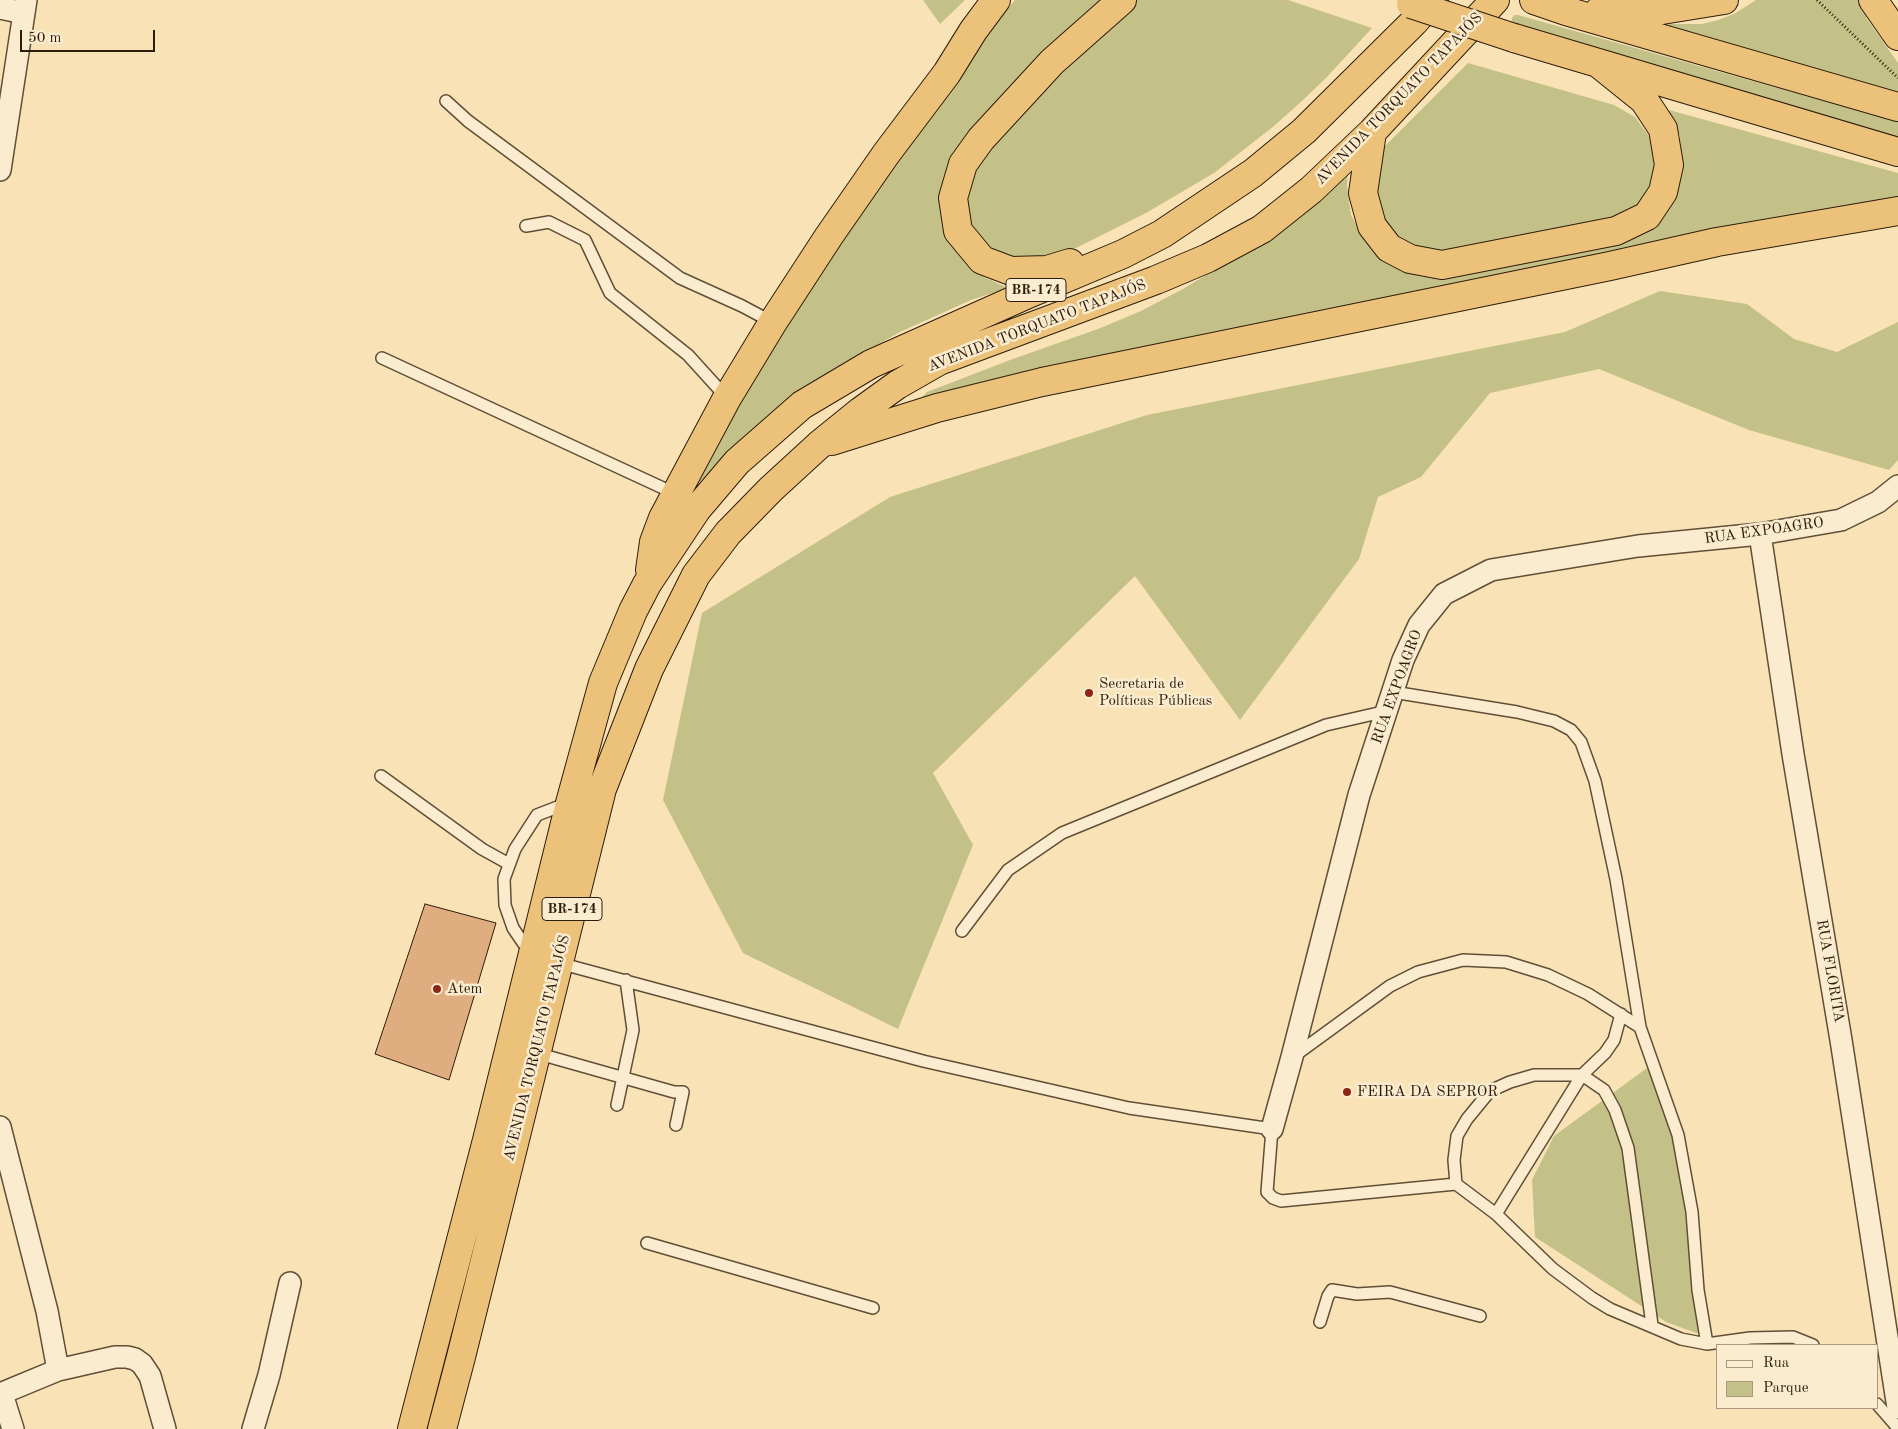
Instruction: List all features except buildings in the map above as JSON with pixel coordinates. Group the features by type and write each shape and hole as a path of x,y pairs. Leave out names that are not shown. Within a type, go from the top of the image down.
{"highway":[{"path":"647,584 654,542 663,518 727,398 773,322 834,229 886,154 947,73 973,31 996,0"},
{"path":"1122,0 1052,62 981,139 964,164 953,198 958,231 982,260 1011,271 1047,270 1162,234"},
{"name":"AVENIDA TORQUATO TAPAJÓS","path":"412,1429 487,1140 545,959 602,789 649,669 696,575 728,533 771,489 819,445 897,385 939,361 1156,280 1208,258 1262,228 1311,190 1372,132 1495,0"},
{"path":"1534,0 1566,11 1898,107"},
{"path":"1566,11 1656,11 1724,0"},
{"path":"1873,0 1898,36"},
{"path":"1414,2 1514,38 1898,152"},
{"name":"AVENIDA TORQUATO TAPAJÓS","path":"442,1429 536,1053 545,959 570,803 603,683 633,611 647,584 697,509 737,462 802,405 871,364 1123,254 1162,234 1252,173 1304,131 1414,22 1414,2"},
{"path":"1372,132 1363,193 1372,226 1389,248 1410,259 1442,265 1616,231 1647,216 1663,192 1669,165 1663,129 1644,100 1598,63"},
{"path":"819,445 937,408 1042,382 1610,266 1717,242 1898,210"}],"street":[{"path":"0,8 25,6 0,170"},
{"name":"RUA EXPOAGRO","path":"1272,1129 1358,795 1404,660 1419,625 1444,594 1490,570 1638,546 1760,534 1841,520 1878,502 1898,486"},
{"name":"RUA FLORITA","path":"1760,534 1898,1408"},
{"path":"0,1128 44,1301 58,1370"},
{"path":"253,1429 269,1375 290,1283"},
{"path":"13,1429 1,1394 58,1370 115,1357 127,1357 135,1359 142,1364 150,1376 165,1429"}],"lane":[{"path":"446,101 468,120 680,278 773,322"},
{"path":"526,226 549,222 585,240 610,292 688,355 727,398"},
{"path":"382,358 676,494"},
{"path":"962,931 1008,870 1062,832 1390,701 1517,712 1554,721 1571,730 1582,742 1595,780 1616,879 1640,1027 1678,1134 1692,1212 1698,1290 1707,1344"},
{"path":"381,776 482,849 509,864"},
{"path":"570,803 537,815 515,849 504,879 505,906 513,928 545,959 904,1056 988,1076 1130,1108 1272,1129 1266,1192 1280,1201 1456,1184 1496,1214 1553,1268 1585,1294 1610,1308 1681,1339 1707,1344 1750,1338 1793,1337 1810,1344"},
{"path":"1292,1057 1390,986 1418,972 1463,960 1506,962 1548,975 1588,994 1640,1027"},
{"path":"617,1105 633,1030 626,980"},
{"path":"1496,1214 1582,1075 1606,1053 1614,1040 1621,1014"},
{"path":"536,1053 622,1079 674,1092 683,1092 676,1125"},
{"path":"1456,1184 1454,1160 1457,1136 1467,1119 1490,1091 1510,1082 1534,1076 1569,1074 1582,1075 1604,1090 1615,1110 1628,1148 1652,1325"},
{"path":"648,1243 873,1308"},
{"path":"1320,1322 1328,1296 1332,1290 1357,1294 1390,1292 1480,1316"},
{"path":"1878,1405 1898,1428"}],"path":[{"path":"1817,0 1898,78"}],"green space":[{"path":"923,0 965,0 940,24"},
{"path":"1015,0 1103,0 952,158 946,171 941,198 949,238 955,250 973,270 1008,288 971,300 900,332 833,370 796,396 727,455 695,487 757,364 878,187"},
{"path":"1136,0 1288,0 1372,28 1303,100 1274,126 1214,173 1146,213 1058,257 1004,259 977,240 962,209 979,156"},
{"path":"1756,0 1859,0 1867,19 1898,63 1898,94 1667,31 1669,24 1702,24 1718,20 1734,14"},
{"path":"1514,15 1898,122 1898,139 1511,24"},
{"path":"1468,63 1614,105 1635,117 1649,136 1655,158 1652,181 1641,201 1624,216 1447,253 1422,251 1390,233 1372,199 1382,149"},
{"path":"1669,110 1898,173 1898,198 914,405 927,392 1098,329 1141,311 1183,289 1252,247 1348,171 1347,186 1351,215 1365,241 1386,261 1618,240 1681,164 1680,136"},
{"path":"1660,291 1747,304 1794,339 1837,352 1898,322 1898,460 1889,470 1749,430 1599,369 1490,393 1421,477 1378,497 1359,559 1240,720 1135,576 933,773 973,845 898,1029 743,953 663,800 702,613 890,497 1147,415 1565,332"},
{"path":"1647,1068 1672,1114 1707,1337 1666,1322 1535,1237 1532,1180 1554,1136"}],"place":[{"name":"Secretaria de Políticas Públicas","path":"1089,693"},
{"name":"Atem","path":"437,989"},
{"name":"FEIRA DA SEPROR","path":"1347,1092"}]}
